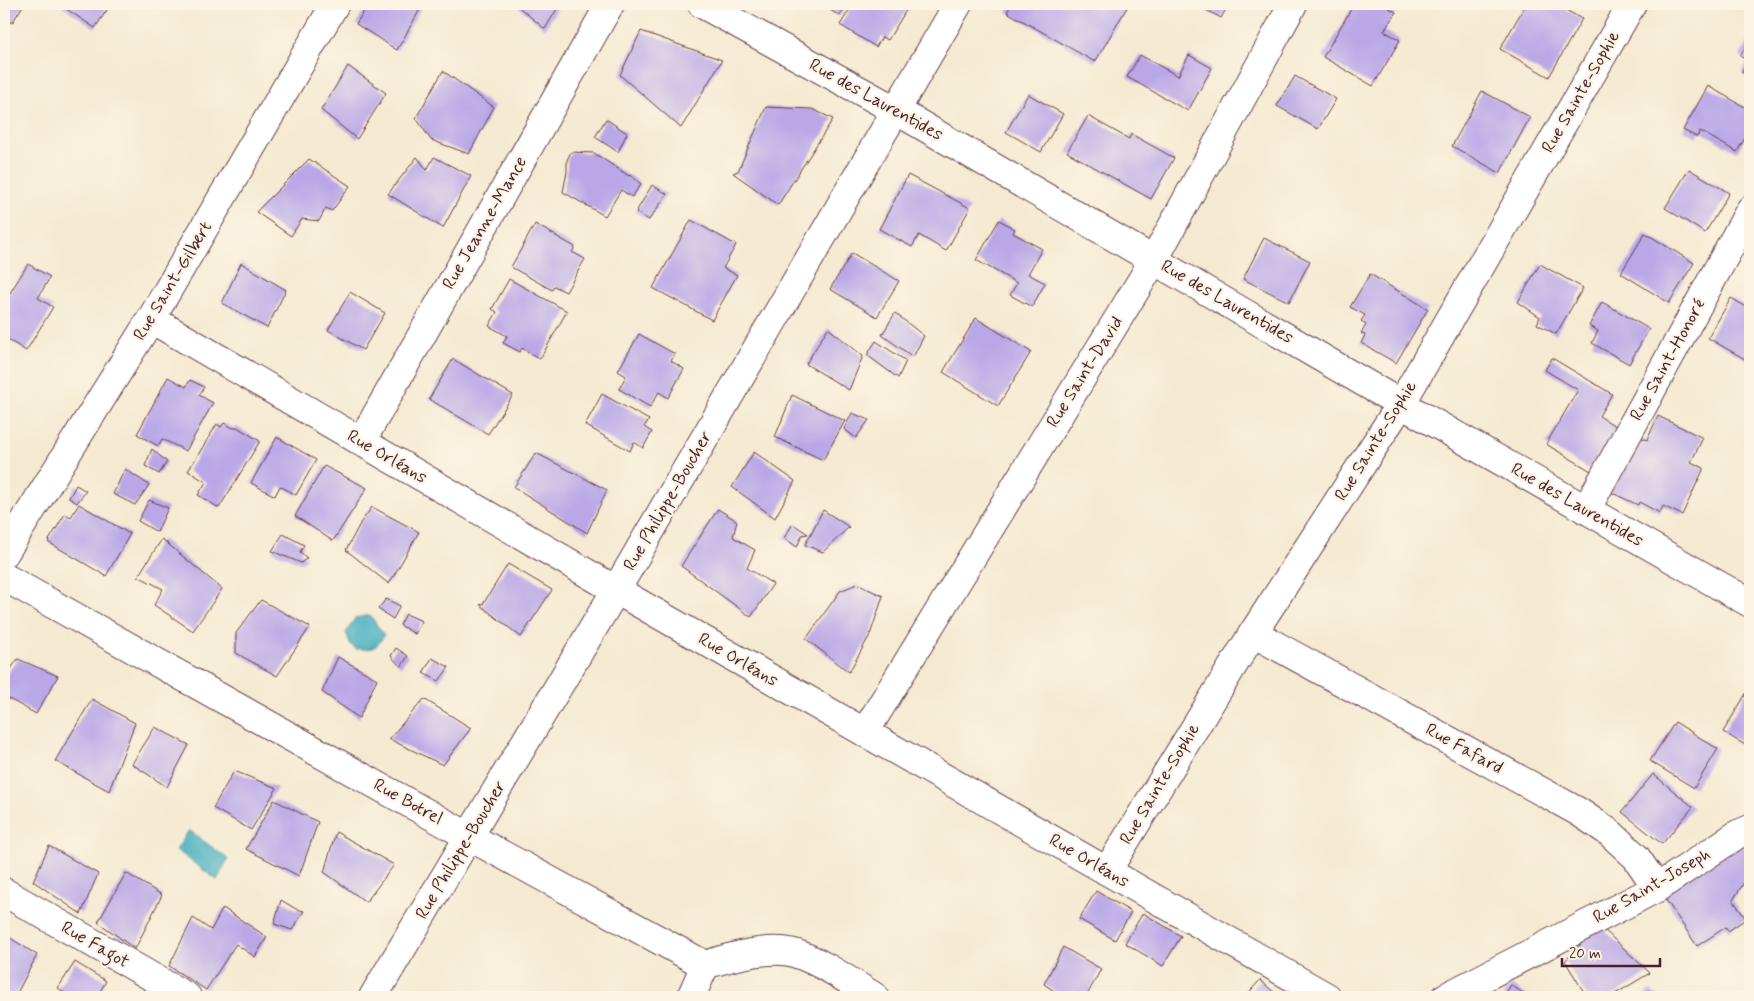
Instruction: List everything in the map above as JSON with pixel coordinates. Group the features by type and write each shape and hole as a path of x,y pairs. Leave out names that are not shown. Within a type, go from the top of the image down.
{"street":[{"name":"Rue Saint-Gilbert","path":"4,554 151,319 335,4"},
{"name":"Rue Jeanne-Mance","path":"361,442 610,4"},
{"name":"Rue des Laurentides","path":"702,4 897,110 1401,404 1750,603"},
{"name":"Rue Philippe-Boucher","path":"374,997 616,590 958,4"},
{"name":"Rue Saint-David","path":"864,732 1154,260 1293,4"},
{"name":"Rue Sainte-Sophie","path":"1107,871 1253,633 1401,404 1632,4"},
{"name":"Rue Saint-Honoré","path":"1586,510 1750,210"},
{"name":"Rue Orléans","path":"151,319 616,590 1327,997"},
{"name":"Rue Botrel","path":"4,577 705,966"},
{"name":"Rue Fafard","path":"1253,633 1579,812 1610,833 1636,857 1656,888"},
{"name":"Rue Saint-Joseph","path":"1446,997 1656,888 1738,834 1750,829"},
{"name":"Rue Fagot","path":"4,892 187,997"},
{"path":"691,997 705,966 735,956 767,951 795,953 828,969 875,997"}],"water":[{"path":"370,615 384,635 373,648 356,649 351,645 346,633 355,618"},
{"path":"189,830 228,859 217,880 176,850"}],"building":[{"path":"4,4 24,4 12,23 4,18"},
{"path":"59,4 111,4 95,28"},
{"path":"368,4 423,4 397,50 356,24"},
{"path":"515,4 560,4 545,29"},
{"path":"820,4 847,4 840,16"},
{"path":"853,4 910,4 888,40 882,37 876,47 840,25"},
{"path":"1012,4 1129,4 1095,62 1007,12"},
{"path":"1195,4 1229,4 1221,18"},
{"path":"1354,4 1382,4 1396,12 1384,31 1400,40 1373,86 1323,57"},
{"path":"1526,4 1555,4 1582,19 1549,77 1500,49"},
{"path":"641,31 722,60 681,128 620,75"},
{"path":"1750,39 1750,78 1741,72 1748,61 1740,56"},
{"path":"1140,55 1178,76 1189,55 1212,68 1188,111 1127,77"},
{"path":"348,66 386,93 357,139 321,110"},
{"path":"443,71 494,107 469,154 431,140 416,118"},
{"path":"1295,76 1336,99 1318,129 1277,106"},
{"path":"1708,86 1750,110 1750,129 1737,152 1700,131 1697,137 1683,130"},
{"path":"1482,91 1530,117 1500,173 1452,146"},
{"path":"1028,94 1063,114 1041,152 1006,132"},
{"path":"766,107 812,109 833,119 778,205 733,173 738,171"},
{"path":"1088,116 1129,139 1131,134 1174,158 1151,199 1067,152"},
{"path":"606,119 627,133 618,152 595,137"},
{"path":"571,152 594,153 641,184 632,197 621,190 605,216 563,192 567,160"},
{"path":"417,157 427,170 434,157 471,176 443,228 388,194"},
{"path":"309,159 350,186 332,211 326,208 319,221 302,219 291,236 256,212"},
{"path":"1689,169 1729,193 1705,233 1665,208"},
{"path":"908,175 970,208 946,251 919,235 912,247 879,229"},
{"path":"652,185 667,194 649,220 636,212"},
{"path":"691,220 736,245 723,268 737,275 712,320 653,288"},
{"path":"999,220 1015,229 1013,233 1042,249 1028,274 1045,283 1032,307 1010,295 1017,283 976,260"},
{"path":"535,224 575,247 572,252 585,259 566,292 554,286 552,290 511,267"},
{"path":"1645,233 1694,263 1669,303 1621,273"},
{"path":"1264,238 1310,261 1289,302 1243,279"},
{"path":"852,253 899,281 877,317 830,289"},
{"path":"241,263 286,290 267,328 222,303"},
{"path":"28,264 50,277 38,298 53,307 26,351 4,337 4,289 10,293"},
{"path":"1540,264 1583,288 1556,334 1537,324 1540,317 1518,302"},
{"path":"1370,274 1428,309 1396,363 1361,343 1365,335 1361,333 1366,325 1361,321 1365,315 1350,307"},
{"path":"509,279 567,311 540,359 522,348 520,352 503,343 507,336 489,326 497,312 492,309"},
{"path":"350,292 385,313 363,350 328,330"},
{"path":"1731,298 1750,309 1750,362 1708,338"},
{"path":"1602,302 1649,329 1629,364 1592,343 1598,331 1589,326"},
{"path":"895,313 924,336 913,357 882,335"},
{"path":"976,318 1031,352 998,406 943,372"},
{"path":"828,328 863,356 849,390 806,364"},
{"path":"639,334 675,354 671,361 684,369 668,398 659,392 650,407 619,389 626,376 618,371"},
{"path":"876,341 906,361 898,378 867,355"},
{"path":"1552,358 1612,394 1599,416 1617,427 1591,471 1546,444 1578,390 1545,370"},
{"path":"453,359 513,395 488,434 429,399"},
{"path":"168,377 186,387 190,380 204,387 199,395 213,403 186,451 162,439 158,446 137,434"},
{"path":"602,394 649,420 644,427 652,432 643,448 634,442 630,451 585,425"},
{"path":"792,395 845,421 823,460 775,437"},
{"path":"852,413 869,420 856,438 844,429"},
{"path":"1658,416 1703,438 1691,462 1704,468 1682,515 1663,506 1660,513 1639,502 1638,505 1604,489 1631,433 1647,440"},
{"path":"224,423 233,428 237,427 260,441 219,508 198,495 206,482 188,471 217,424 221,427"},
{"path":"277,437 316,460 296,495 280,486 275,496 251,483"},
{"path":"152,449 167,462 159,474 145,466"},
{"path":"754,452 795,481 775,518 732,487"},
{"path":"536,453 607,490 587,533 514,487"},
{"path":"324,466 367,488 333,541 295,516"},
{"path":"125,469 149,485 135,505 113,494"},
{"path":"76,485 86,491 77,503 69,498"},
{"path":"149,500 168,508 157,532 138,521"},
{"path":"79,504 130,534 106,576 48,542 65,514 71,517"},
{"path":"372,507 419,532 389,584 346,550 361,522"},
{"path":"718,509 737,521 733,537 755,550 747,568 773,584 751,617 681,566"},
{"path":"823,510 849,527 823,552 805,545"},
{"path":"793,524 808,534 802,535 797,547 784,538"},
{"path":"283,534 304,545 300,552 307,558 301,563 272,551"},
{"path":"162,539 222,589 193,631 154,605 163,589 138,576"},
{"path":"508,564 552,590 521,637 480,605 483,604"},
{"path":"857,584 883,596 870,635 849,672 806,639 840,591"},
{"path":"386,599 400,606 393,619 378,609"},
{"path":"261,600 310,627 277,676 236,653 236,633"},
{"path":"406,614 422,621 415,634 400,625"},
{"path":"396,648 408,656 401,667 391,656"},
{"path":"338,657 377,679 359,718 322,692"},
{"path":"432,658 449,667 439,681 423,673"},
{"path":"18,659 58,676 36,714 4,696 4,678"},
{"path":"1750,687 1750,748 1723,732"},
{"path":"92,699 135,723 109,791 55,761"},
{"path":"424,699 471,728 443,765 389,739"},
{"path":"1675,722 1718,749 1694,788 1650,761"},
{"path":"155,727 189,745 167,787 132,764"},
{"path":"234,771 277,788 251,830 213,808"},
{"path":"1653,774 1693,807 1662,844 1622,812"},
{"path":"274,800 318,822 299,876 246,849"},
{"path":"336,832 394,865 366,902 324,872"},
{"path":"1739,839 1750,855 1750,865 1748,876 1733,900 1746,919 1728,931 1726,927 1697,946 1660,891"},
{"path":"49,846 98,874 81,914 33,881"},
{"path":"126,873 162,895 135,949 98,922"},
{"path":"1096,891 1131,912 1115,940 1079,919"},
{"path":"281,900 296,909 304,911 292,930 274,924"},
{"path":"223,908 267,937 255,957 236,944 206,990 169,966 193,918 211,930"},
{"path":"1143,913 1181,936 1163,966 1125,943"},
{"path":"1599,925 1650,973 1610,997 1587,997 1565,961"},
{"path":"4,934 37,955 15,997 4,997"},
{"path":"1063,947 1101,969 1086,997 1063,997 1044,984"},
{"path":"75,962 106,981 97,997 71,997 58,988"},
{"path":"1260,980 1279,997 1245,997"},
{"path":"1511,985 1529,997 1503,997"},
{"path":"1648,990 1662,997 1644,997"}]}
